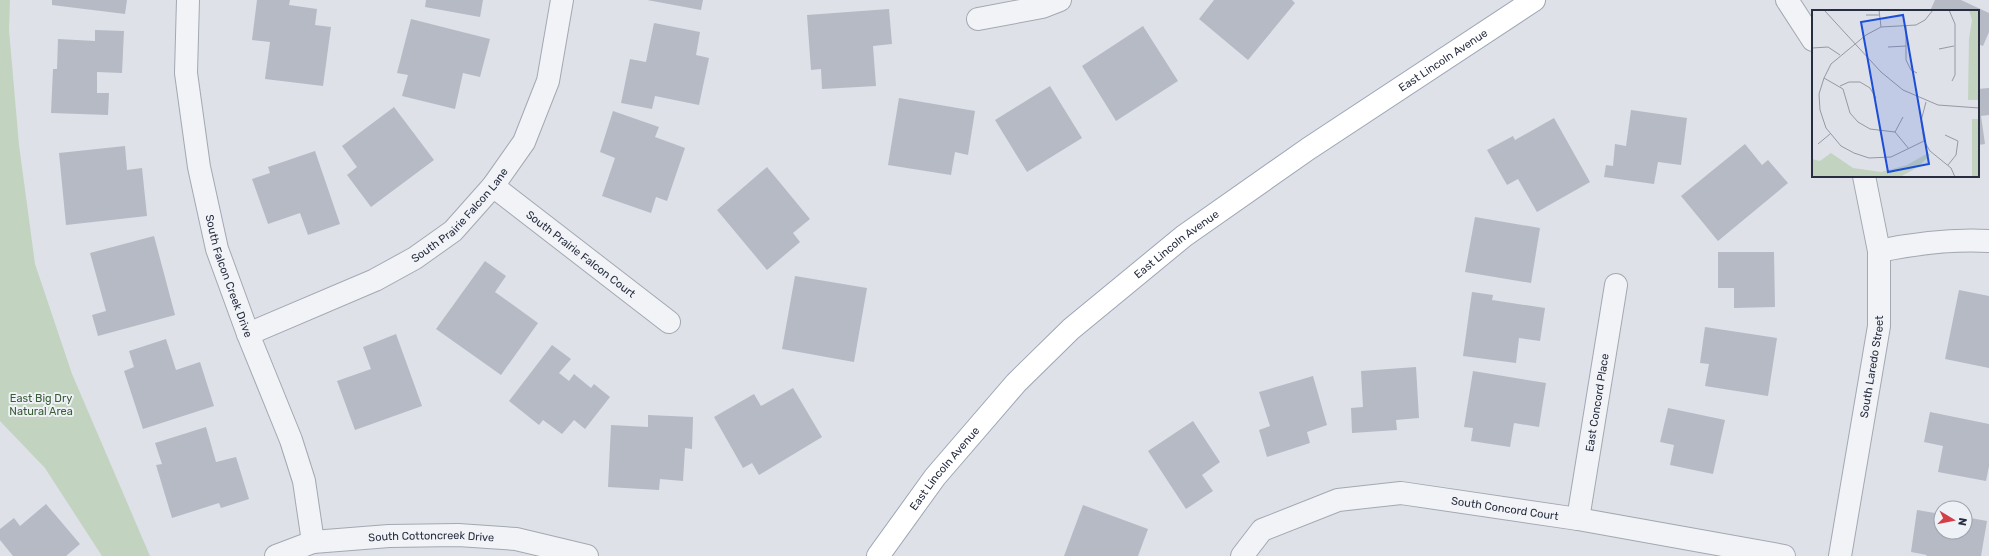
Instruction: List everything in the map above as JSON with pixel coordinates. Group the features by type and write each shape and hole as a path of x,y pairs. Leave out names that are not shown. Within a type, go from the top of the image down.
{"main road":[{"name":"East Lincoln Avenue","path":"878,556 935,477 1016,383 1071,329 1184,236 1308,149 1534,0"}],"street":[{"name":"South Falcon Creek Drive","path":"188,0 186,73 199,167 217,249 248,334 292,440 304,481 313,542"},
{"name":"South Prairie Falcon Lane","path":"248,334 375,280 415,258 453,232 493,186 524,142 548,80 562,0"},
{"path":"978,19 1042,7 1060,0"},
{"path":"1787,0 1812,38"},
{"name":"South Laredo Street","path":"1840,556 1879,326 1879,251 1864,177"},
{"name":"South Prairie Falcon Court","path":"493,186 669,322"},
{"path":"1879,251 1924,242 1966,240 1989,241"},
{"name":"East Concord Place","path":"1578,519 1616,285"},
{"name":"South Concord Court","path":"1242,556 1262,530 1338,500 1401,493 1578,519 1784,556"},
{"name":"South Cottoncreek Drive","path":"276,556 313,542 389,536 458,535 516,538 588,556"}],"green space":[{"name":"East Big Dry Natural Area","path":"0,0 10,0 9,30 19,145 35,264 72,374 150,556 102,556 45,468 0,421"}],"building":[{"path":"52,0 127,0 125,14 52,5"},
{"path":"257,0 290,0 289,5 317,9 315,25 331,27 323,86 265,79 270,42 252,40"},
{"path":"426,0 483,0 480,17 425,7"},
{"path":"647,0 703,0 701,10"},
{"path":"1214,0 1292,0 1295,3 1248,60 1199,19"},
{"path":"1935,0 1961,0 1989,13 1989,32 1983,46 1979,44 1979,10 1930,10"},
{"path":"889,9 892,44 873,46 876,86 822,89 821,69 811,70 807,15"},
{"path":"411,19 490,39 480,77 463,73 455,109 402,96 408,75 397,73"},
{"path":"654,23 700,32 696,55 709,58 699,105 655,96 652,109 621,103 630,59 646,62"},
{"path":"1143,26 1178,81 1116,121 1082,66"},
{"path":"95,30 124,31 122,73 97,72 97,93 109,93 108,115 51,113 53,69 57,69 58,39 95,41"},
{"path":"1050,86 1082,138 1027,172 995,120"},
{"path":"1989,88 1989,115 1981,116 1985,144 1979,145 1979,89"},
{"path":"899,98 975,111 968,155 955,152 951,175 888,165"},
{"path":"394,107 434,160 371,207 347,175 357,167 342,146"},
{"path":"1631,110 1687,118 1681,165 1658,162 1654,184 1604,177 1606,165 1613,166 1615,144 1626,146"},
{"path":"613,111 659,127 655,137 685,148 667,201 656,197 651,213 602,196 615,158 600,152"},
{"path":"1554,118 1590,182 1537,212 1518,179 1507,185 1487,150 1513,136 1515,140"},
{"path":"1745,144 1762,165 1768,160 1788,183 1718,241 1681,196"},
{"path":"125,146 127,170 142,168 147,216 66,225 59,153"},
{"path":"315,151 340,224 308,235 300,213 268,224 252,179 270,173 268,167"},
{"path":"767,167 810,219 793,233 800,242 767,270 717,210"},
{"path":"1475,217 1540,228 1531,283 1465,272"},
{"path":"154,236 175,315 98,336 92,315 106,311 90,253"},
{"path":"1718,252 1774,252 1775,307 1734,308 1734,288 1718,288"},
{"path":"485,261 506,276 495,292 538,323 501,375 436,329"},
{"path":"795,276 867,288 854,362 782,349"},
{"path":"1959,290 1989,296 1989,368 1945,359"},
{"path":"1472,292 1493,295 1492,300 1545,308 1540,341 1519,338 1516,363 1463,356"},
{"path":"1705,327 1777,338 1768,396 1705,386 1709,364 1700,363"},
{"path":"396,334 422,406 355,430 337,381 371,369 363,347"},
{"path":"166,339 176,370 200,362 214,406 143,429 124,371 134,367 129,351"},
{"path":"552,345 571,359 559,373 569,381 574,374 591,388 594,384 610,397 585,429 574,420 562,434 543,420 539,425 509,401"},
{"path":"1416,367 1419,418 1396,420 1397,430 1352,433 1351,408 1363,407 1361,371"},
{"path":"1473,371 1546,383 1539,427 1514,423 1510,447 1471,441 1473,428 1464,427"},
{"path":"1313,376 1327,425 1307,432 1310,443 1267,457 1259,430 1270,426 1259,392"},
{"path":"793,388 822,437 759,475 752,463 743,468 714,417 754,394 761,406"},
{"path":"1668,408 1725,420 1713,474 1670,465 1674,445 1660,442"},
{"path":"1930,412 1989,424 1989,466 1986,481 1938,472 1943,446 1924,442"},
{"path":"648,415 693,417 692,449 685,448 683,481 660,479 659,490 608,487 611,425 648,427"},
{"path":"1193,421 1220,462 1202,475 1213,491 1186,509 1148,451"},
{"path":"206,427 216,462 236,457 249,499 221,508 219,503 172,518 156,465 162,464 155,443"},
{"path":"46,504 80,544 66,556 13,556 0,540 0,529 14,518 20,526"},
{"path":"1083,505 1148,529 1138,556 1064,556"},
{"path":"1917,510 1933,513 1933,540 1973,540 1973,518 1987,521 1981,556 1926,556 1927,555 1911,552"}]}
